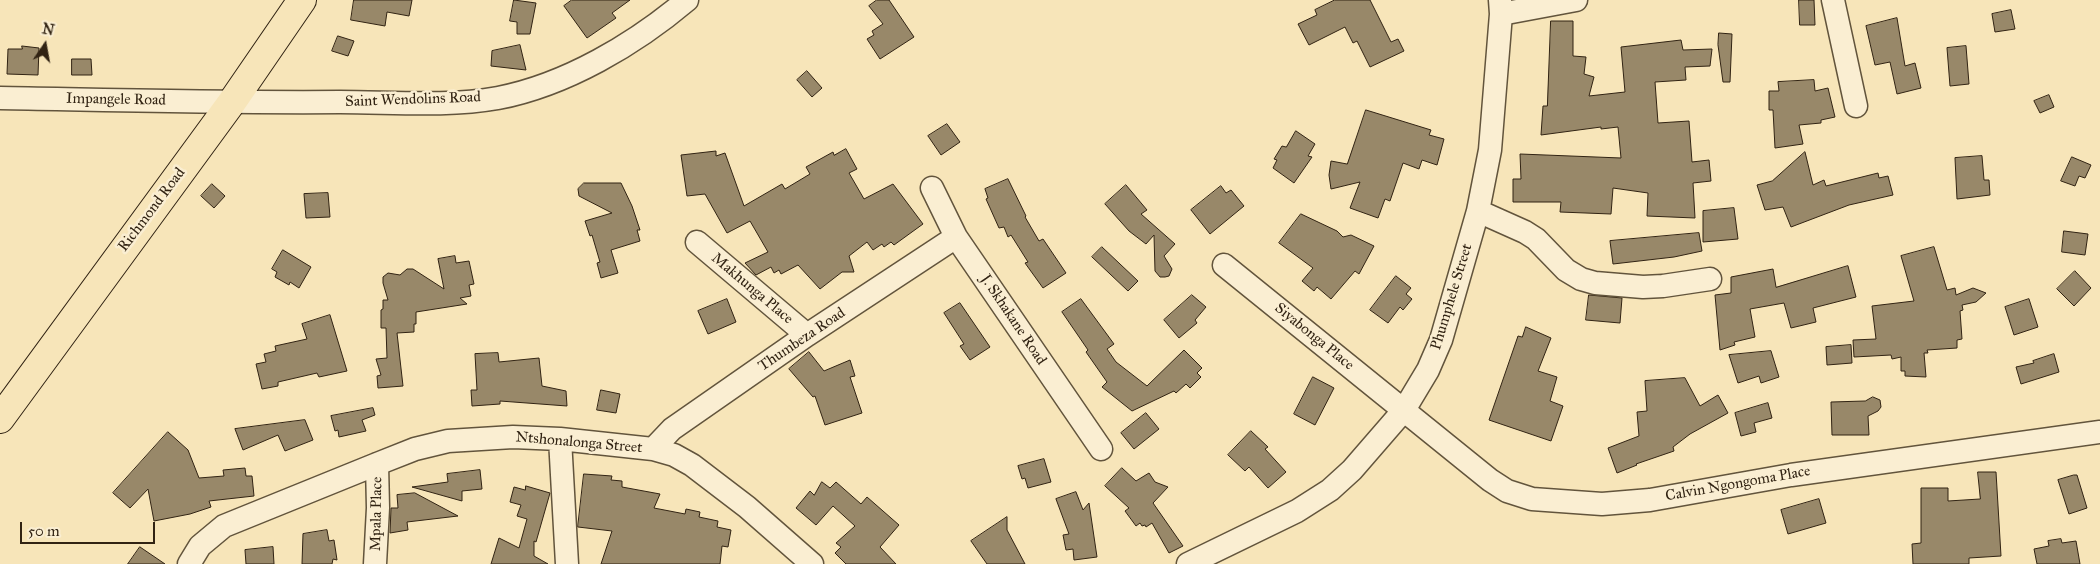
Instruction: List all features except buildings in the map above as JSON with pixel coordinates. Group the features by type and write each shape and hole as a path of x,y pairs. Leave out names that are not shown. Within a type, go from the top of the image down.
{"highway":[{"name":"Richmond Road","path":"0,420 232,102 302,0"}],"street":[{"name":"Saint Wendolins Road","path":"232,102 445,102 498,98 549,83 603,59 662,21 687,0"},
{"path":"1500,7 1576,0"},
{"path":"1833,0 1856,106"},
{"name":"Phumphele Street","path":"1188,564 1297,511 1330,490 1352,470 1404,410 1428,370 1442,340 1478,211 1490,150 1500,7"},
{"name":"Impangele Road","path":"0,98 232,102"},
{"name":"J. Skhakane Road","path":"932,188 956,237 1101,449"},
{"path":"1478,211 1525,232 1536,239 1566,270 1581,279 1595,283 1643,287 1710,279"},
{"name":"Thumbeza Road","path":"653,449 672,429 807,335 956,237"},
{"name":"Makhunga Place","path":"697,242 807,335"},
{"name":"Siyabonga Place","path":"1224,264 1404,410"},
{"name":"Calvin Ngongoma Place","path":"1404,410 1490,480 1507,491 1532,499 1593,504 1650,500 1791,474 2100,432"},
{"name":"Ntshonalonga Street","path":"190,564 200,546 224,526 414,449 448,441 513,436 653,449 674,455 692,465 747,508 812,564"},
{"path":"560,439 567,564"},
{"name":"Mpala Place","path":"375,564 378,517 378,464"}]}
